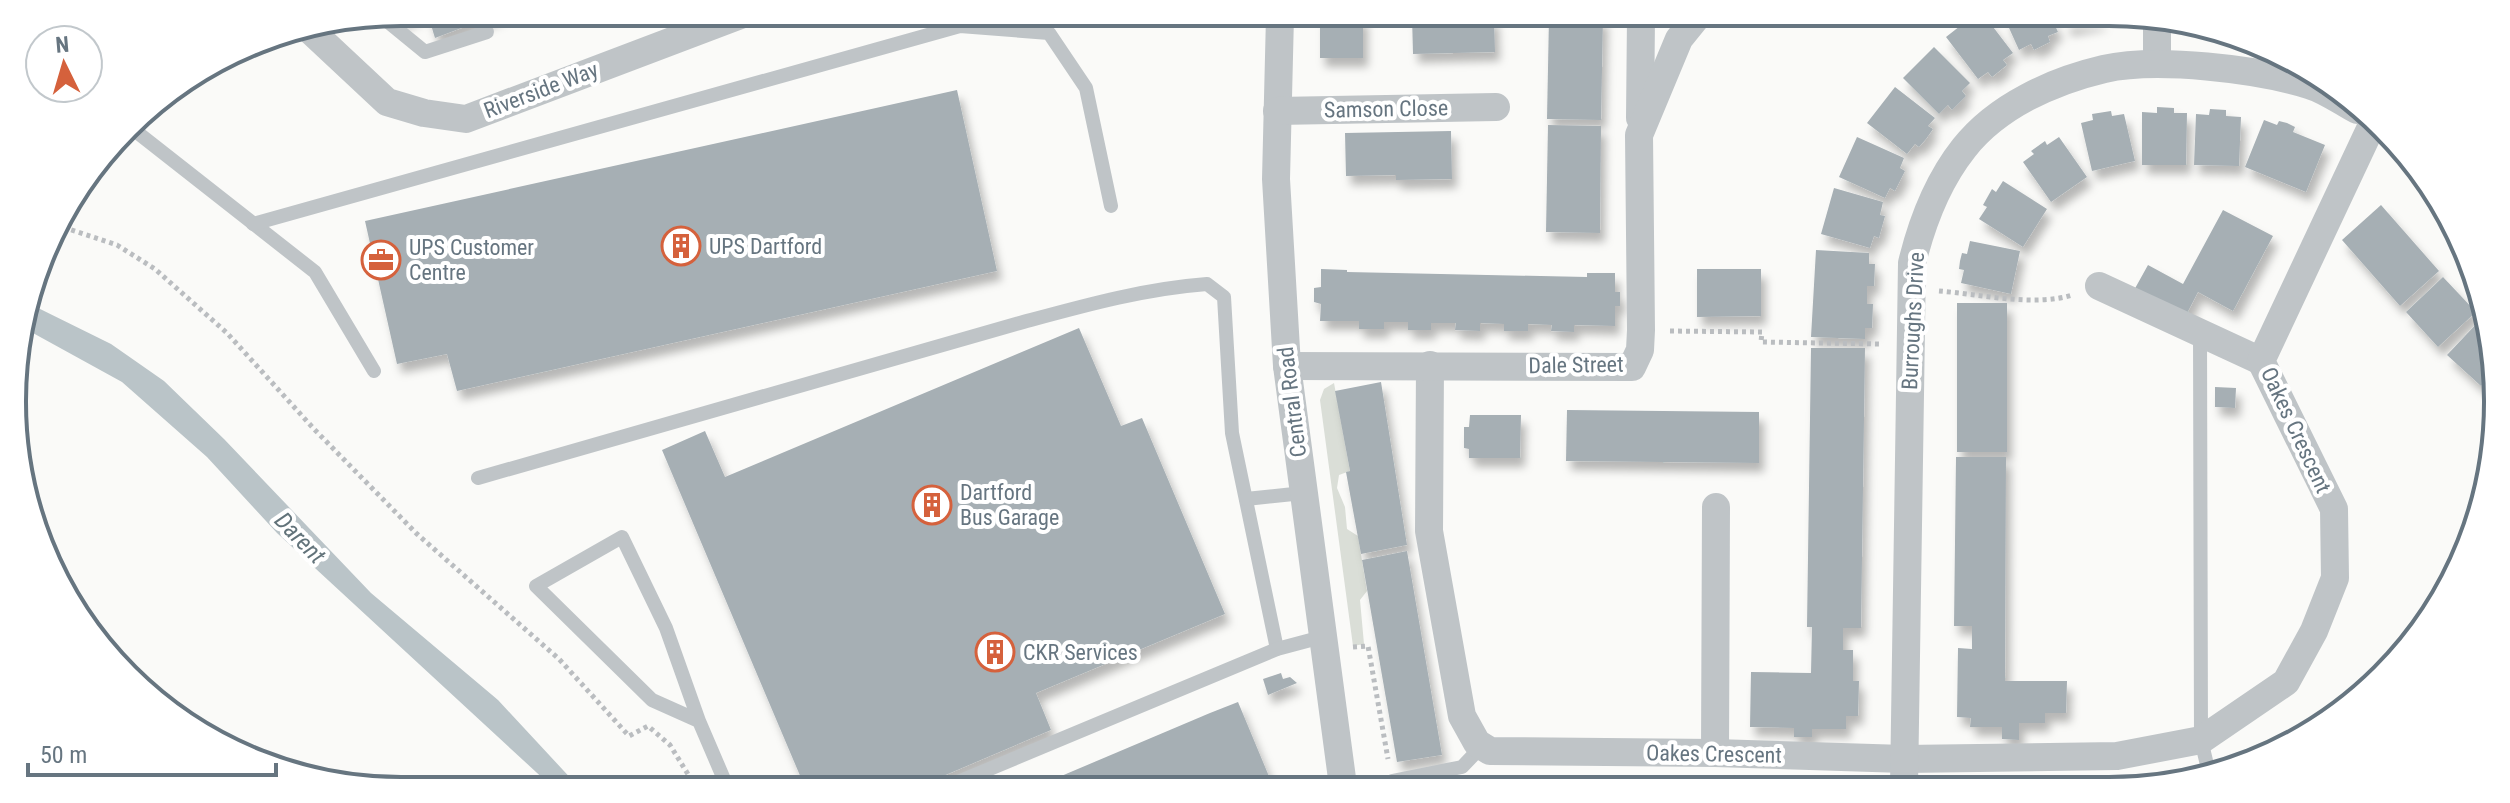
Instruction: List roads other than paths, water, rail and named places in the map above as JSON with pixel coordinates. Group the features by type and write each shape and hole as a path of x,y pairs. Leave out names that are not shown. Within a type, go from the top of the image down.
{"street":[{"name":"Riverside Way","path":"316,36 387,102 424,113 466,119 712,26"},
{"name":"Central Road","path":"1280,26 1278,245 1287,366 1303,493 1335,643 1342,777"},
{"name":"Dale Street","path":"1287,366 1632,367 1640,350 1641,330 1641,26"},
{"name":"Dale Street","path":"1639,135 1679,39 1690,26"},
{"path":"2157,29 2157,64"},
{"name":"Burroughs Drive","path":"1904,773 1910,288 1912,263 1923,221 1938,188 1964,148 1999,114 2049,87 2106,69 2157,64 2263,72 2311,86"},
{"name":"Samson Close","path":"1277,111 1496,107"},
{"name":"Oakes Crescent","path":"1482,746 1490,751 1506,752 1715,753 1904,773 2117,756 2201,740 2286,682 2314,631 2335,578 2334,509 2261,361 2369,131"},
{"path":"2099,286 2261,361"},
{"path":"1430,365 1429,531 1462,716 1468,730 1482,746"},
{"path":"1715,753 1716,507"}],"lane":[{"path":"394,26 425,52 487,32"},
{"path":"253,224 960,26 1049,33 1086,88 1111,206"},
{"path":"139,134 315,272 374,371"},
{"path":"478,478 1105,300 1174,286 1207,284 1224,297 1232,433 1277,649"},
{"path":"2200,332 2201,740 2207,764"},
{"path":"1246,499 1303,493"},
{"path":"699,721 652,700 536,586 622,537 666,628 699,721 723,777"},
{"path":"970,777 1277,649 1335,643"},
{"path":"1412,777 1462,767 1482,746"}],"water":[{"name":"Darent","path":"38,308 111,344 164,381 224,439 371,593 498,700 570,777 541,777 277,533 207,457 122,382 32,333"}],"place":[{"name":"UPS Dartford","path":"681,246"},
{"name":"UPS Customer Centre","path":"381,260"},
{"name":"Dartford Bus Garage","path":"932,505"},
{"name":"CKR Services","path":"995,652"}]}
